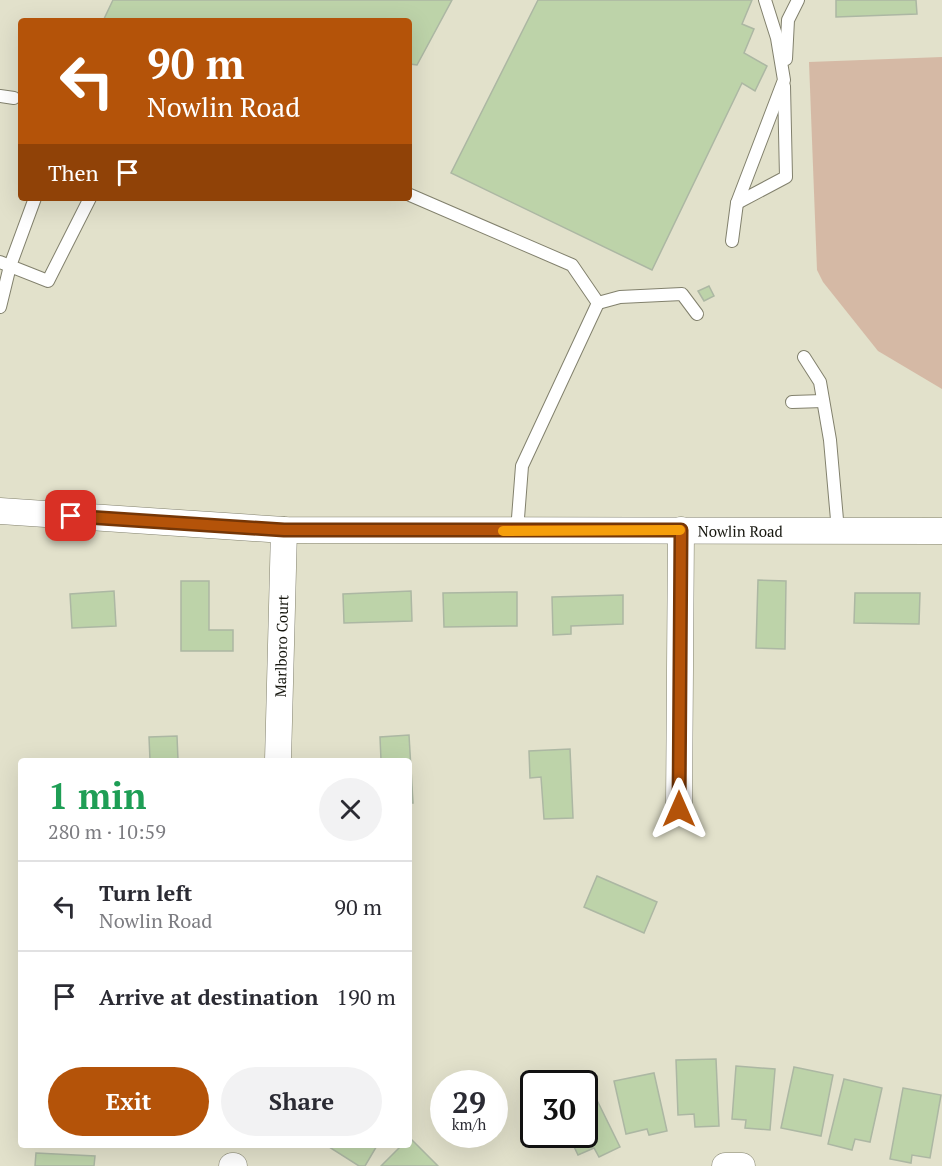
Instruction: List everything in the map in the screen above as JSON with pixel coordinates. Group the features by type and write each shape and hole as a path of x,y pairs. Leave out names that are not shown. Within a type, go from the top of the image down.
{"street":[{"name":"Nowlin Road","path":"0,511 284,530 942,531"},
{"name":"Marlboro Court","path":"278,758 284,530"},
{"path":"679,809 681,530"},
{"path":"725,1166 742,1166"}],"lane":[{"path":"732,241 737,203 784,80 777,38 765,0"},
{"path":"737,203 786,177 784,80 788,20 798,0"},
{"path":"0,96 14,98"},
{"path":"412,196 572,265 598,303"},
{"path":"0,307 5,264 34,201"},
{"path":"5,264 48,281 88,201"},
{"path":"517,531 522,466 598,303 620,297 682,294 698,314"},
{"path":"804,357 820,382 830,440 838,531"},
{"path":"792,402 823,401"}],"shaded area":[{"path":"942,57 942,389 878,351 823,282 817,270 809,62"}],"building":[{"path":"113,0 452,0 417,65 412,64 412,18 104,18"},
{"path":"538,0 752,0 742,24 754,29 744,53 767,66 755,91 742,83 652,270 451,173"},
{"path":"836,0 916,0 917,14 836,17"},
{"path":"709,286 714,296 704,301 698,291"},
{"path":"758,580 786,581 785,649 756,648"},
{"path":"181,581 209,581 209,630 233,630 233,651 181,651"},
{"path":"114,591 116,626 72,628 70,594"},
{"path":"411,591 412,621 344,623 343,594"},
{"path":"517,592 517,626 444,627 443,593"},
{"path":"855,593 920,593 919,624 854,623"},
{"path":"623,595 623,624 571,626 571,634 553,635 552,597"},
{"path":"409,735 410,758 381,758 380,737"},
{"path":"177,736 178,758 150,758 149,737"},
{"path":"570,749 573,818 544,819 541,777 530,778 529,751"},
{"path":"597,876 657,902 644,933 584,907"},
{"path":"716,1059 719,1126 695,1127 694,1114 678,1115 676,1060"},
{"path":"736,1066 775,1069 770,1130 745,1128 746,1120 732,1119"},
{"path":"794,1067 833,1075 821,1136 781,1128"},
{"path":"654,1073 667,1131 649,1135 647,1129 626,1134 614,1081"},
{"path":"844,1079 882,1088 870,1142 855,1139 852,1150 828,1144"},
{"path":"903,1088 941,1095 930,1158 912,1155 911,1163 890,1159"},
{"path":"598,1102 620,1147 599,1157 594,1148 598,1148"},
{"path":"412,1140 438,1166 381,1166 399,1148 412,1148"},
{"path":"331,1148 376,1148 365,1166 359,1166"},
{"path":"575,1148 594,1148 578,1155"},
{"path":"36,1153 95,1156 94,1166 35,1166"}],"slow traffic":[{"path":"503,531 680,530"}],"route":[{"path":"71,516 284,530 681,530 679,809"}]}
